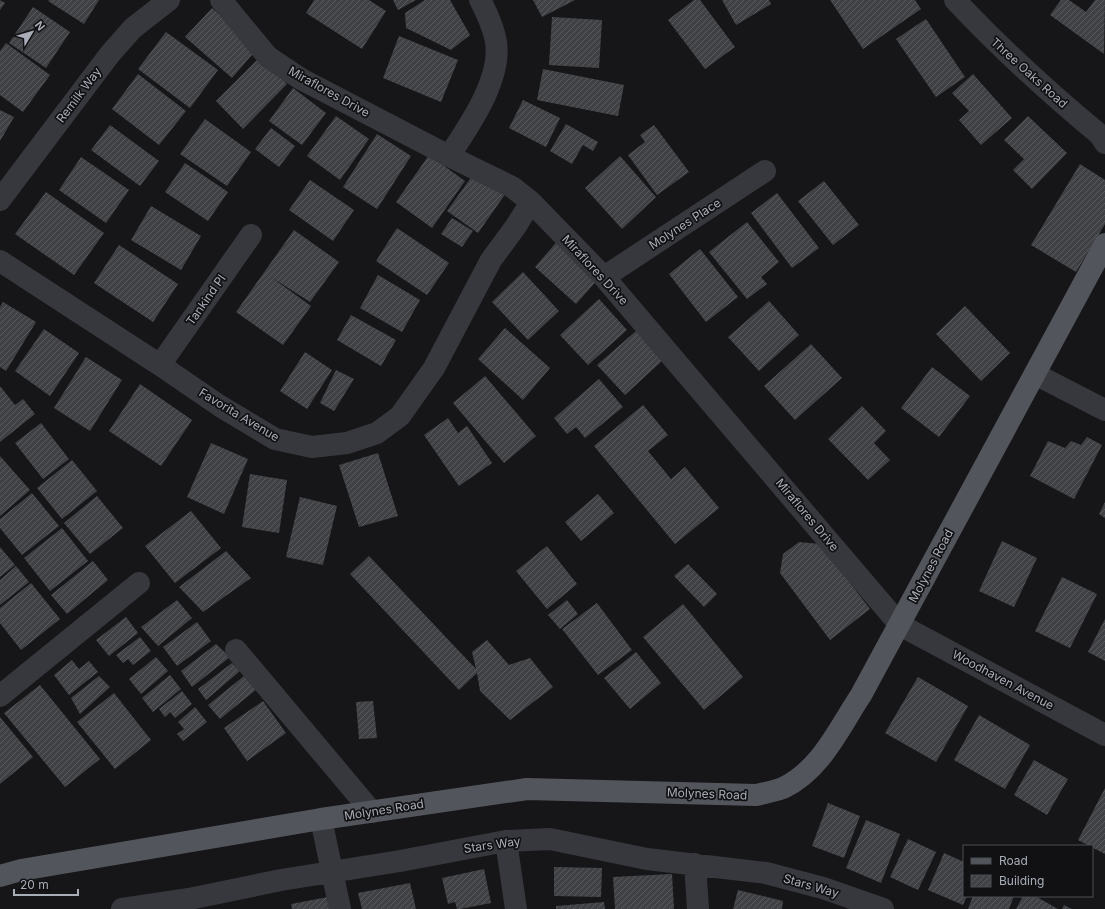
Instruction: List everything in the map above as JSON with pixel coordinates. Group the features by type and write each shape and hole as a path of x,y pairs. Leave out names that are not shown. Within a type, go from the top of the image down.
{"main road":[{"name":"Molynes Road","path":"0,876 21,870 321,819 527,789 756,795 782,788 796,780 818,763 861,695 1105,244"}],"street":[{"name":"Remilk Way","path":"0,200 110,54 133,28 169,0"},
{"name":"Miraflores Drive","path":"221,0 268,57 301,79 512,187 531,202 604,277 900,624"},
{"path":"449,156 478,114 495,68 496,38 480,0"},
{"name":"Three Oaks Road","path":"955,0 996,45 1049,93 1100,135 1105,143"},
{"name":"Molynes Place","path":"604,277 765,171"},
{"name":"Favorita Avenue","path":"0,261 160,364 220,406 275,439 312,447 347,443 377,433 400,416 434,368 491,260 516,226 531,202"},
{"name":"Tankind Pl","path":"160,364 251,235"},
{"path":"1036,374 1105,410"},
{"path":"0,696 139,583"},
{"name":"Woodhaven Avenue","path":"900,624 1105,736"},
{"path":"236,650 372,812"},
{"path":"321,819 340,909"},
{"name":"Stars Way","path":"122,909 190,904 281,880 400,861 506,841 550,839 647,858 766,873 824,888 883,909"},
{"path":"506,841 516,909"},
{"path":"695,864 698,909"}],"building":[{"path":"0,0 5,3 0,10"},
{"path":"99,0 84,24 48,1"},
{"path":"314,0 369,0 386,11 362,49 306,13"},
{"path":"393,0 416,0 398,10"},
{"path":"425,0 450,0 470,35 451,50 406,28 405,13"},
{"path":"533,0 575,0 542,17"},
{"path":"694,0 700,0 735,47 705,69 668,20"},
{"path":"722,0 769,0 771,4 736,25"},
{"path":"830,0 915,0 921,9 863,49"},
{"path":"1061,0 1069,0 1086,12 1095,0 1105,0 1104,54 1050,15"},
{"path":"33,7 70,32 46,68 9,43"},
{"path":"212,8 258,48 232,78 185,37"},
{"path":"552,17 602,20 599,68 549,65"},
{"path":"926,19 965,77 936,97 896,39"},
{"path":"166,32 218,70 190,108 138,69"},
{"path":"399,36 458,60 441,102 383,78"},
{"path":"6,43 50,75 23,112 0,95 0,51"},
{"path":"260,57 287,84 243,129 216,101"},
{"path":"543,69 624,85 618,116 537,100"},
{"path":"138,74 186,111 159,145 112,109"},
{"path":"973,74 1012,118 981,145 959,120 969,111 952,93"},
{"path":"293,88 326,113 302,145 269,121"},
{"path":"523,100 560,118 546,147 509,128"},
{"path":"0,110 14,117 0,141"},
{"path":"336,116 369,139 340,180 307,156"},
{"path":"1028,116 1067,153 1032,189 1013,170 1024,159 1004,140"},
{"path":"205,119 251,152 227,186 180,154"},
{"path":"566,124 598,142 593,151 583,145 572,164 550,151"},
{"path":"110,125 159,161 140,186 91,150"},
{"path":"654,125 689,172 657,195 628,155 645,142 640,135"},
{"path":"271,128 295,146 279,167 255,149"},
{"path":"377,134 411,156 377,209 343,187"},
{"path":"429,155 465,181 432,228 396,202"},
{"path":"620,156 656,197 622,229 585,188"},
{"path":"81,157 129,190 106,223 59,190"},
{"path":"185,163 228,192 208,221 165,192"},
{"path":"1080,164 1105,180 1105,224 1076,272 1031,245"},
{"path":"475,172 506,193 478,233 447,211"},
{"path":"310,180 354,210 333,241 289,210"},
{"path":"824,181 859,225 833,245 798,201"},
{"path":"46,192 104,233 74,275 15,234"},
{"path":"777,193 819,248 792,268 751,213"},
{"path":"151,206 201,236 181,270 131,240"},
{"path":"452,218 473,231 462,247 441,234"},
{"path":"747,222 779,262 761,277 767,284 747,299 709,252"},
{"path":"397,228 449,263 427,295 376,261"},
{"path":"294,230 339,262 310,302 271,277 311,306 283,345 236,312"},
{"path":"560,238 601,276 576,304 535,267"},
{"path":"119,245 178,284 153,322 94,283"},
{"path":"700,249 738,297 706,322 669,274"},
{"path":"523,272 559,311 528,340 492,302"},
{"path":"378,275 420,300 402,332 360,308"},
{"path":"599,299 627,330 588,365 560,335"},
{"path":"769,301 799,335 759,371 728,337"},
{"path":"3,302 36,322 6,371 0,367 0,307"},
{"path":"965,306 1010,353 981,381 936,334"},
{"path":"351,315 396,340 381,366 337,340"},
{"path":"505,328 550,368 523,400 478,359"},
{"path":"44,329 79,353 50,396 15,371"},
{"path":"636,331 663,360 625,395 597,365"},
{"path":"811,344 842,378 795,420 764,386"},
{"path":"305,352 332,370 307,409 280,391"},
{"path":"86,357 122,380 90,431 54,408"},
{"path":"932,367 970,396 939,437 901,408"},
{"path":"336,370 354,379 334,411 320,403"},
{"path":"485,376 536,436 504,463 453,403"},
{"path":"599,379 623,407 585,438 576,427 567,434 554,418"},
{"path":"140,384 192,420 161,466 109,431"},
{"path":"0,386 15,405 23,399 35,414 0,442"},
{"path":"643,405 668,435 648,451 671,479 685,467 719,508 675,544 594,446"},
{"path":"862,406 886,431 874,443 890,460 868,480 828,439"},
{"path":"448,418 458,433 467,426 492,463 459,486 424,435"},
{"path":"41,423 69,459 43,479 15,443"},
{"path":"1087,437 1102,445 1074,499 1030,476 1048,441 1065,448 1071,441 1081,445"},
{"path":"211,443 248,459 224,514 187,497"},
{"path":"378,453 398,516 359,527 339,465"},
{"path":"0,456 30,490 0,516"},
{"path":"72,460 97,491 62,519 37,488"},
{"path":"250,474 287,480 279,533 242,527"},
{"path":"32,493 59,526 22,555 0,528 0,519"},
{"path":"598,494 614,513 581,541 565,522"},
{"path":"97,496 123,528 90,554 64,523"},
{"path":"300,497 337,506 323,565 286,557"},
{"path":"1105,502 1105,518 1099,514"},
{"path":"191,511 221,548 175,583 145,546"},
{"path":"62,528 88,561 50,591 24,558"},
{"path":"1002,541 1037,558 1014,607 979,591"},
{"path":"799,542 820,544 870,609 830,640 780,573 783,554"},
{"path":"547,546 577,584 547,609 516,571"},
{"path":"0,547 15,565 0,577"},
{"path":"226,551 251,578 203,612 179,587"},
{"path":"369,556 476,669 472,652 487,640 509,665 530,658 553,687 510,720 480,691 477,673 459,690 350,574"},
{"path":"93,561 108,580 67,614 51,595"},
{"path":"688,564 717,594 704,607 674,576"},
{"path":"16,566 29,582 0,605 0,580"},
{"path":"1062,577 1097,594 1070,648 1035,631"},
{"path":"31,583 60,619 21,650 0,623 0,608"},
{"path":"177,600 192,618 158,646 141,627"},
{"path":"567,600 578,614 560,629 548,615"},
{"path":"597,603 632,650 598,675 562,629"},
{"path":"683,604 743,677 704,710 643,637"},
{"path":"126,617 138,633 109,656 96,640"},
{"path":"1105,619 1105,661 1088,652"},
{"path":"197,622 211,641 177,666 163,647"},
{"path":"140,637 151,651 133,665 128,659 123,663 116,655"},
{"path":"216,644 230,657 192,687 181,671"},
{"path":"636,652 661,683 630,709 604,678"},
{"path":"156,657 168,671 141,694 129,679"},
{"path":"72,660 79,669 89,661 98,672 69,695 54,675"},
{"path":"232,663 240,671 206,700 198,689"},
{"path":"170,675 181,689 153,712 142,698"},
{"path":"99,676 110,687 80,714 71,698"},
{"path":"244,676 257,689 220,719 208,705"},
{"path":"918,677 968,706 936,762 885,733"},
{"path":"40,685 100,759 65,787 4,713"},
{"path":"182,691 192,704 175,718 170,712 165,717 159,709"},
{"path":"114,693 151,740 115,769 77,722"},
{"path":"263,701 286,733 247,761 224,728"},
{"path":"373,701 377,738 359,739 356,702"},
{"path":"195,707 207,722 183,741 177,734 184,729 178,722"},
{"path":"979,715 1030,745 1005,789 954,760"},
{"path":"0,717 33,757 0,784"},
{"path":"1034,760 1068,779 1047,815 1014,795"},
{"path":"1105,788 1105,854 1093,848 1093,845 1088,845 1078,840"},
{"path":"828,803 860,816 844,858 812,846"},
{"path":"866,820 900,834 881,883 846,868"},
{"path":"908,839 936,852 918,890 890,877"},
{"path":"944,853 963,862 963,897 967,897 963,905 928,890"},
{"path":"554,867 602,868 601,897 554,896"},
{"path":"484,869 491,903 460,909 457,909 455,902 448,904 442,878"},
{"path":"672,874 674,909 615,909 613,877"},
{"path":"410,883 416,909 362,909 358,893"},
{"path":"738,890 783,901 782,909 733,909"},
{"path":"328,897 331,909 292,909 291,904"},
{"path":"973,897 1014,897 1009,909 968,909"},
{"path":"1022,897 1037,897 1058,909 1016,909"},
{"path":"604,902 605,909 556,909 556,906"},
{"path":"1064,905 1072,909 1062,909"}]}
